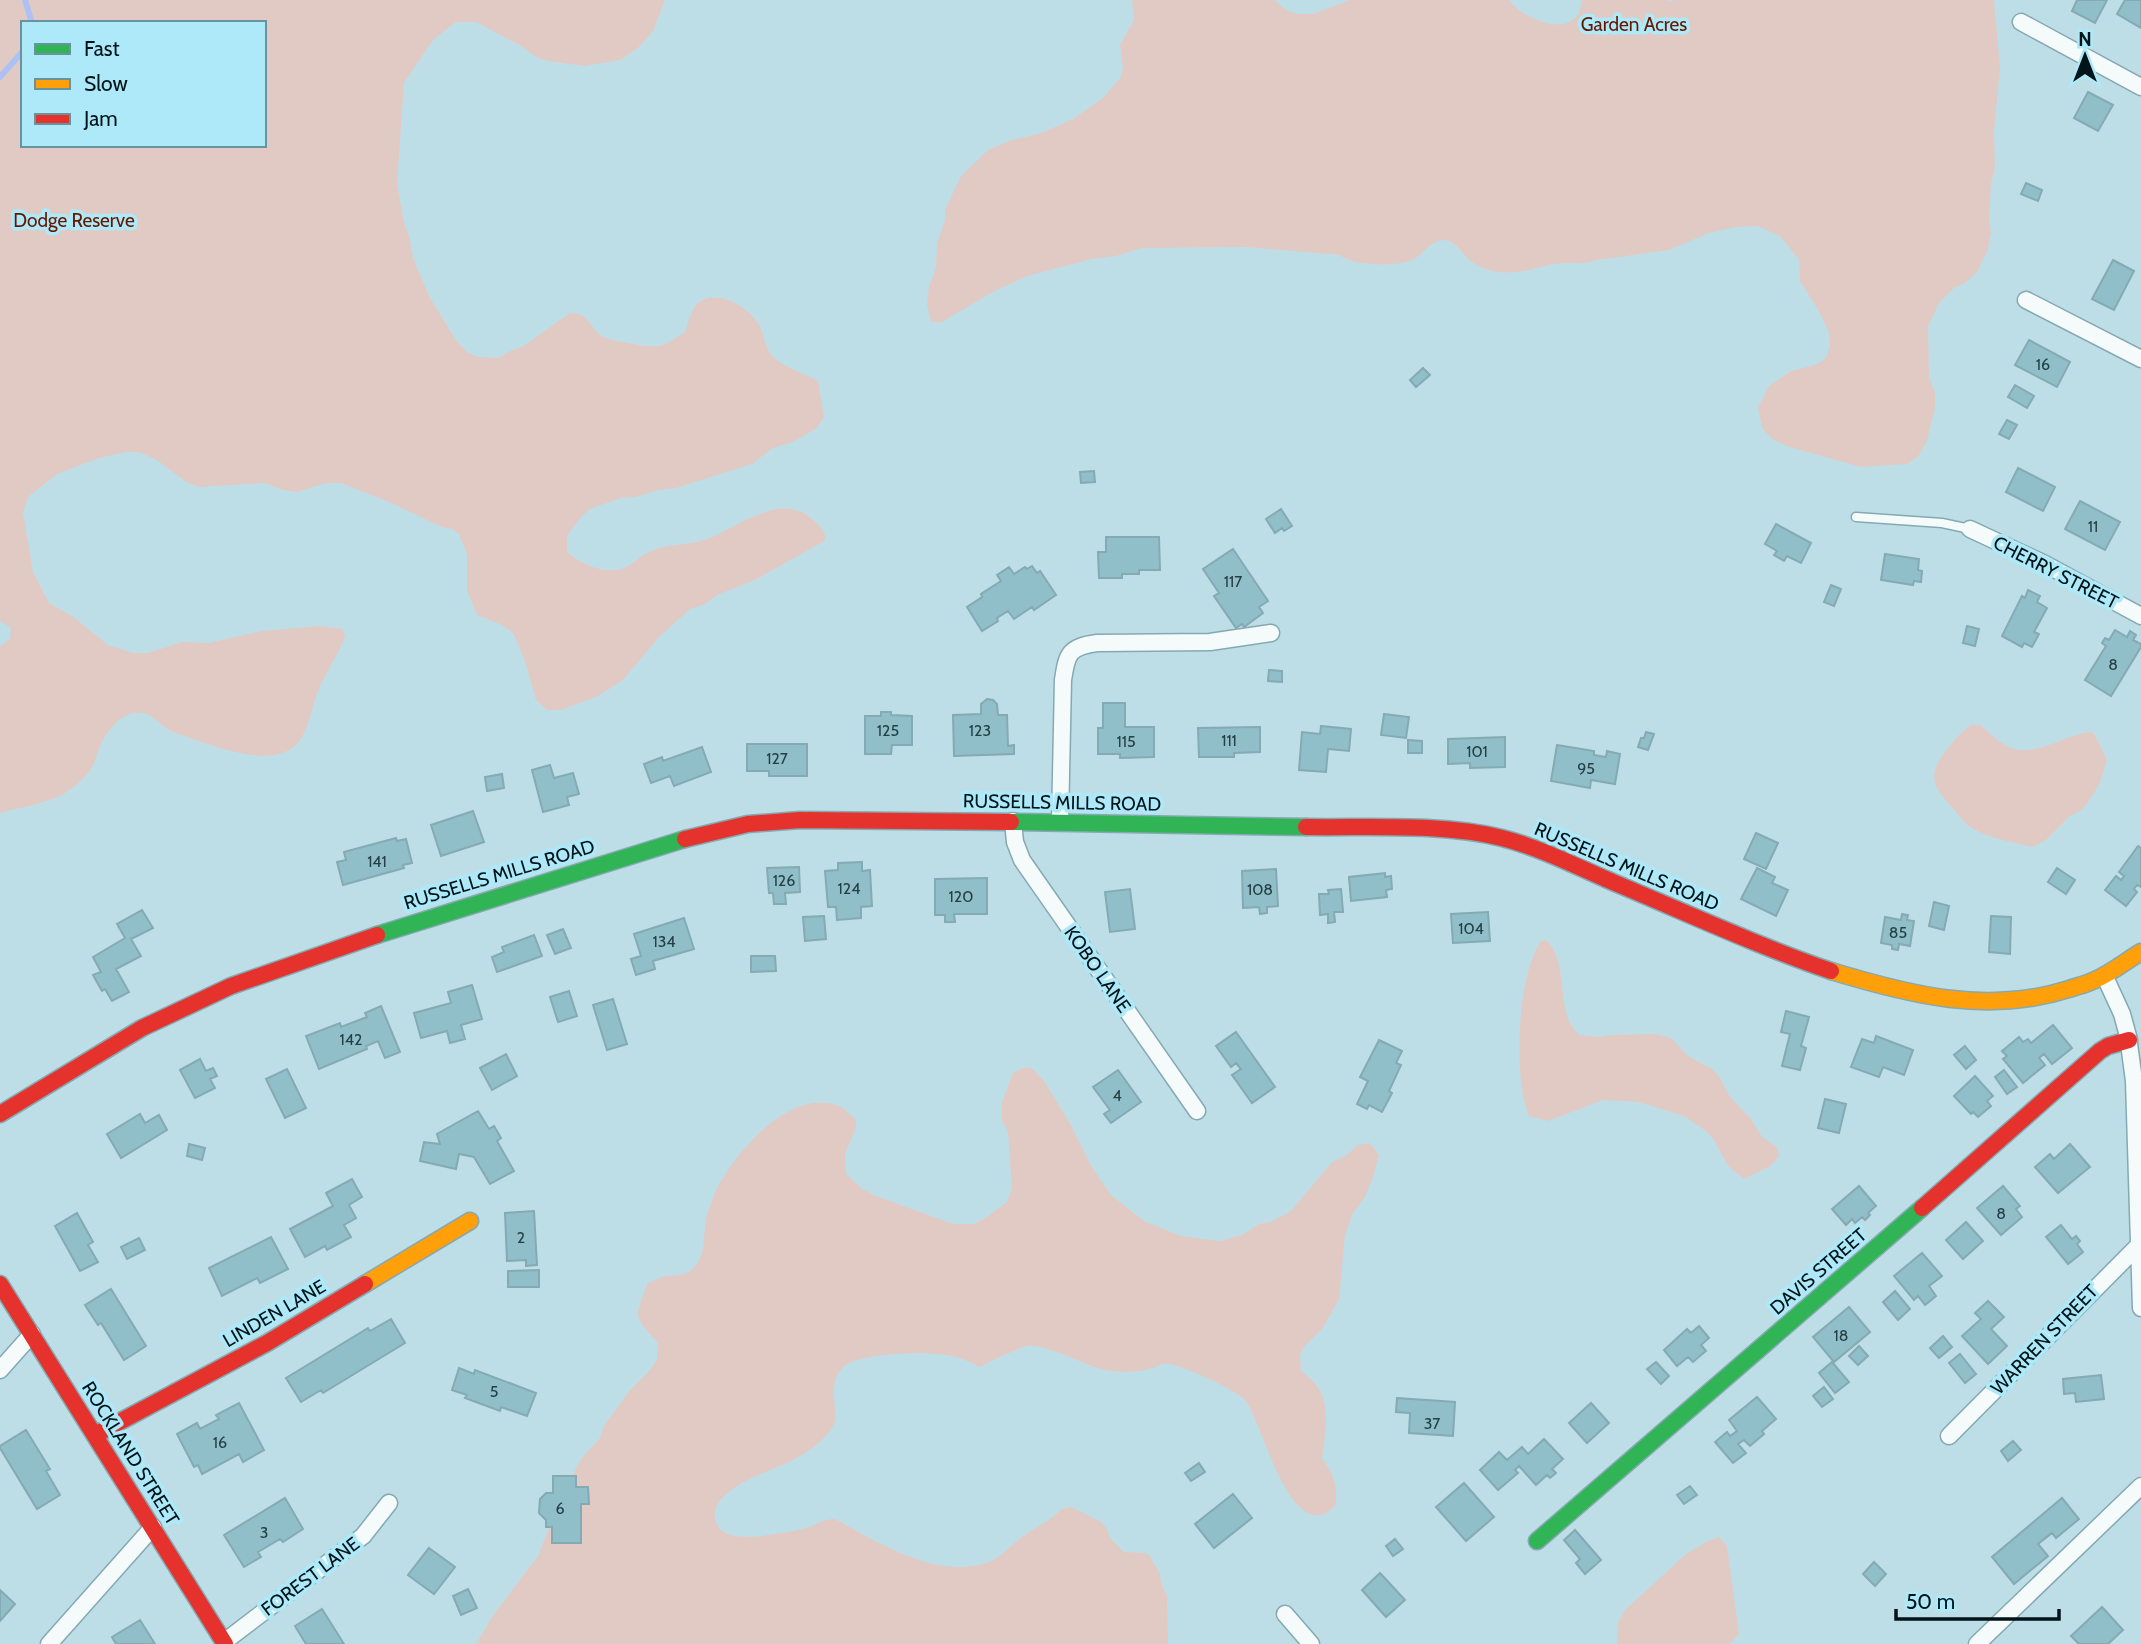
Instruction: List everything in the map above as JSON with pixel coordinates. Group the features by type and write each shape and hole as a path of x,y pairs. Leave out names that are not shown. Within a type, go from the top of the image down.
{"main road":[{"name":"RUSSELLS MILLS ROAD","path":"0,1114 142,1028 231,986 417,921 697,835 744,824 789,820 1013,821 1413,829 1485,835 1528,846 1828,970 1900,991 1965,1001 2007,1001 2065,992 2105,976 2141,952"},
{"name":"DAVIS STREET","path":"1537,1541 1813,1304 2099,1051 2116,1042 2129,1040"},
{"name":"LINDEN LANE","path":"95,1435 268,1343 470,1221"},
{"name":"ROCKLAND STREET","path":"0,1284 225,1643"}],"street":[{"path":"2021,22 2141,88"},
{"path":"2026,300 2141,359"},
{"name":"CHERRY STREET","path":"1970,529 2045,564 2141,616"},
{"path":"1060,822 1063,680 1065,663 1071,650 1097,643 1210,642 1271,633"},
{"name":"KOBO LANE","path":"1013,821 1015,842 1022,860 1197,1111"},
{"path":"2105,976 2122,1014 2129,1040 2134,1081 2141,1308"},
{"name":"WARREN STREET","path":"1949,1436 2140,1242"},
{"path":"0,1370 32,1334"},
{"path":"1977,1644 2141,1486"},
{"name":"FOREST LANE","path":"225,1643 363,1536 389,1503"},
{"path":"49,1644 153,1527"},
{"path":"1285,1614 1311,1644"}],"lane":[{"path":"1856,517 1942,523 1970,529"}],"green space":[{"name":"Dodge Reserve","path":"0,0 665,0 653,31 638,48 620,60 585,66 538,58 476,22 456,22 433,40 404,83 397,184 413,258 429,296 455,339 467,352 478,357 498,358 522,347 570,313 582,316 599,334 608,339 659,346 684,333 697,304 704,299 722,298 739,305 753,317 774,358 818,381 824,417 817,428 793,442 773,448 752,464 676,488 621,498 590,509 567,536 567,552 572,556 596,568 621,569 656,549 700,541 760,514 787,509 800,511 812,519 821,528 826,540 755,580 690,609 660,636 623,680 598,696 561,710 547,710 536,700 514,634 502,625 477,615 467,590 467,554 459,534 452,529 341,483 326,483 297,492 264,483 199,487 186,482 157,460 139,452 99,458 57,474 29,496 23,512 33,572 49,603 72,616 108,645 133,653 148,653 182,642 209,643 262,631 320,626 343,629 345,636 320,687 303,735 289,750 274,755 239,753 173,732 146,714 132,713 119,720 109,732 91,769 68,791 40,803 0,813 0,646 10,639 11,628 0,621"},
{"name":"Garden Acres","path":"1132,0 1275,0 1286,10 1296,14 1313,14 1350,0 1509,0 1522,12 1541,22 1561,24 1570,22 1577,16 1582,0 1994,0 2000,68 1994,131 1995,168 1991,183 1989,219 1991,232 1988,249 1977,272 1965,283 1954,288 1939,303 1928,327 1929,377 1935,393 1935,407 1927,441 1918,457 1907,464 1861,467 1789,447 1772,439 1762,428 1758,408 1769,386 1791,371 1818,364 1826,358 1830,346 1829,333 1820,313 1800,281 1799,260 1781,237 1758,226 1735,227 1709,233 1669,250 1510,272 1490,271 1481,267 1468,259 1452,242 1443,240 1435,242 1412,260 1386,264 1364,263 1340,255 1246,247 1142,248 1027,276 991,293 942,322 931,322 927,305 929,286 936,268 937,243 945,220 945,210 961,176 988,150 1009,141 1042,133 1073,119 1103,98 1120,78 1123,68 1120,45 1134,20"},
{"path":"1971,725 1981,725 2002,743 2020,750 2039,748 2078,734 2092,732 2107,760 2099,785 2084,808 2069,817 2046,840 2033,847 1979,832 1964,821 1945,800 1934,779 1942,757"},
{"path":"1546,940 1557,957 1569,1021 1579,1035 1600,1037 1655,1034 1671,1038 1688,1056 1719,1076 1730,1097 1751,1119 1762,1137 1777,1147 1779,1157 1769,1167 1744,1179 1728,1166 1706,1131 1684,1116 1638,1102 1603,1100 1548,1121 1529,1116 1520,1073 1521,1013 1534,955 1541,941"},
{"path":"1026,1067 1033,1069 1044,1081 1072,1127 1091,1166 1111,1195 1144,1221 1181,1236 1220,1241 1242,1235 1259,1224 1271,1222 1291,1211 1332,1162 1358,1145 1370,1143 1379,1155 1365,1197 1353,1213 1345,1235 1339,1299 1323,1328 1303,1348 1300,1356 1301,1371 1317,1386 1324,1403 1326,1421 1322,1458 1334,1480 1335,1506 1322,1515 1308,1513 1296,1504 1285,1488 1245,1400 1219,1384 1180,1367 1163,1364 1142,1370 1111,1371 1036,1346 1028,1346 979,1367 949,1355 904,1353 873,1356 849,1363 839,1372 834,1387 835,1421 825,1437 797,1458 747,1480 723,1497 717,1506 715,1517 721,1530 743,1537 768,1535 835,1519 910,1557 951,1567 972,1566 996,1559 1061,1509 1071,1507 1101,1522 1110,1538 1124,1552 1145,1553 1150,1556 1160,1574 1167,1596 1168,1644 476,1644 494,1614 538,1556 560,1500 581,1459 600,1438 604,1426 629,1391 657,1359 658,1343 642,1325 637,1313 647,1284 664,1277 685,1274 699,1261 714,1195 722,1179 748,1144 782,1115 801,1106 820,1102 839,1106 856,1120 856,1128 845,1154 846,1174 862,1189 953,1224 974,1224 1007,1202 1012,1188 1008,1132 1002,1120 1002,1102 1013,1073"},
{"path":"1719,1537 1727,1546 1739,1634 1730,1644 1617,1644 1618,1623 1625,1610 1686,1554"}],"building":[{"path":"2077,0 2107,0 2095,23 2072,11"},
{"path":"2125,0 2141,0 2141,28 2117,14"},
{"path":"2088,92 2113,105 2098,131 2074,118"},
{"path":"2026,183 2042,190 2038,201 2021,194"},
{"path":"2113,260 2134,271 2114,310 2092,299"},
{"path":"2029,340 2070,362 2057,387 2015,365"},
{"path":"1423,368 1430,375 1416,387 1410,380"},
{"path":"2015,385 2034,396 2027,408 2008,397"},
{"path":"2007,420 2017,425 2009,439 1999,434"},
{"path":"2018,468 2055,487 2043,511 2006,492"},
{"path":"1094,471 1095,482 1081,483 1080,472"},
{"path":"2080,501 2120,522 2105,550 2065,529"},
{"path":"1281,509 1292,526 1275,533 1266,519"},
{"path":"1776,524 1811,543 1801,563 1787,556 1784,561 1774,555 1777,551 1765,544"},
{"path":"1106,537 1159,537 1160,570 1139,570 1139,574 1122,574 1122,578 1099,578 1098,552 1106,552"},
{"path":"1233,549 1268,601 1259,607 1263,613 1244,627 1242,624 1236,628 1214,596 1219,593 1203,569"},
{"path":"1885,554 1919,559 1921,582 1914,581 1913,585 1881,580"},
{"path":"1032,566 1037,573 1040,571 1056,595 1034,610 1032,607 1014,619 1008,611 982,631 967,607 1001,581 997,575 1009,567 1014,574"},
{"path":"1831,585 1841,589 1834,606 1824,602"},
{"path":"2028,590 2040,596 2037,602 2047,608 2034,632 2039,634 2032,647 2024,643 2022,647 2002,636 2022,596 2025,598"},
{"path":"1967,626 1979,629 1975,646 1963,643"},
{"path":"2115,630 2127,637 2130,631 2136,635 2133,640 2141,644 2141,647 2111,696 2085,680 2106,646 2102,643 2105,638 2109,640"},
{"path":"1269,670 1282,671 1282,682 1268,681"},
{"path":"987,699 997,704 998,715 1007,715 1008,746 1014,745 1014,754 954,756 953,715 981,714 981,704"},
{"path":"1103,703 1125,703 1125,727 1154,727 1154,757 1120,758 1120,754 1098,754 1098,728 1103,728"},
{"path":"881,712 912,716 912,745 892,745 891,754 865,754 865,716 881,716"},
{"path":"1384,714 1409,717 1406,738 1381,735"},
{"path":"1321,726 1351,729 1349,751 1328,749 1326,772 1299,770 1302,732 1320,734"},
{"path":"1260,727 1260,752 1234,753 1234,757 1199,757 1198,728"},
{"path":"1646,732 1654,734 1648,750 1638,747"},
{"path":"1505,737 1505,767 1470,768 1470,763 1448,764 1448,739"},
{"path":"1408,740 1422,741 1422,753 1408,753"},
{"path":"747,744 807,744 807,776 769,776 769,771 747,771"},
{"path":"1557,745 1594,751 1594,755 1606,757 1607,751 1620,754 1615,784 1591,780 1590,788 1551,781"},
{"path":"702,747 711,772 674,786 670,776 651,783 644,764 662,757 663,761"},
{"path":"550,765 554,778 573,773 579,794 567,797 569,805 543,812 532,770"},
{"path":"502,774 504,788 487,791 485,777"},
{"path":"473,811 484,842 441,856 431,825"},
{"path":"1756,833 1778,843 1766,869 1744,859"},
{"path":"396,838 397,841 406,839 412,863 403,865 404,868 343,885 337,862 346,860 344,852"},
{"path":"2138,846 2141,848 2141,887 2137,885 2134,889 2137,892 2126,906 2105,890 2116,876 2121,880 2124,876 2119,872"},
{"path":"862,862 862,871 870,870 872,906 861,907 861,918 837,920 836,907 828,907 825,871 838,870 838,863"},
{"path":"799,867 800,892 785,893 786,904 774,904 773,893 769,893 767,868"},
{"path":"1757,868 1775,877 1772,883 1788,890 1776,916 1741,899"},
{"path":"2057,868 2075,880 2066,894 2048,882"},
{"path":"1276,869 1278,906 1267,907 1267,913 1260,914 1259,907 1243,908 1242,871"},
{"path":"1385,873 1385,877 1391,876 1392,889 1386,890 1387,897 1351,901 1349,877"},
{"path":"987,878 987,914 954,914 955,922 945,922 945,915 935,915 935,879"},
{"path":"1130,889 1135,929 1110,932 1105,892"},
{"path":"1341,889 1343,912 1334,912 1335,922 1328,923 1328,914 1320,915 1319,894 1329,894 1328,890"},
{"path":"1934,902 1949,906 1944,930 1929,926"},
{"path":"142,910 153,928 131,939 141,956 116,969 129,992 112,1001 105,989 102,991 93,975 101,972 93,957 125,938 117,924"},
{"path":"1488,912 1490,941 1453,943 1451,914"},
{"path":"1902,914 1908,915 1907,920 1914,921 1910,946 1899,944 1898,950 1892,949 1892,945 1881,943 1885,917 1901,920"},
{"path":"824,916 826,939 805,941 803,917"},
{"path":"1991,916 2011,917 2010,954 1989,952"},
{"path":"684,918 694,949 653,961 655,969 636,975 631,959 641,956 634,934"},
{"path":"563,929 571,948 555,954 547,935"},
{"path":"534,935 542,956 497,972 492,957 504,952 502,947"},
{"path":"751,956 775,956 776,971 751,972"},
{"path":"472,985 482,1019 461,1025 465,1039 450,1043 447,1031 421,1038 414,1013 451,1003 448,992"},
{"path":"569,991 577,1016 558,1022 550,997"},
{"path":"613,999 627,1044 607,1050 593,1005"},
{"path":"381,1006 400,1052 385,1058 378,1041 366,1046 367,1049 319,1069 306,1036 340,1023 341,1027 367,1017 365,1013"},
{"path":"1786,1011 1809,1017 1801,1046 1806,1048 1800,1070 1782,1066 1790,1034 1781,1032"},
{"path":"2053,1025 2072,1048 2052,1064 2044,1054 2039,1058 2045,1065 2023,1083 2003,1059 2007,1056 2002,1051 2019,1037 2023,1042 2028,1039 2031,1043"},
{"path":"1236,1032 1275,1087 1252,1103 1232,1075 1241,1069 1236,1063 1231,1067 1216,1046"},
{"path":"1876,1036 1913,1050 1904,1075 1883,1067 1879,1077 1851,1067 1862,1039 1874,1043"},
{"path":"1379,1040 1402,1051 1396,1063 1401,1065 1389,1091 1392,1093 1382,1112 1369,1105 1367,1109 1357,1104 1368,1081 1360,1077"},
{"path":"1965,1046 1976,1060 1966,1069 1954,1055"},
{"path":"506,1054 517,1076 492,1090 480,1068"},
{"path":"200,1059 206,1071 213,1068 217,1076 210,1079 215,1088 195,1098 180,1070"},
{"path":"287,1069 306,1108 285,1118 266,1079"},
{"path":"1118,1070 1141,1102 1111,1123 1104,1114 1110,1110 1093,1087"},
{"path":"2004,1070 2017,1087 2007,1094 1995,1077"},
{"path":"1975,1076 1993,1096 1987,1101 1991,1106 1978,1117 1973,1112 1971,1114 1954,1096"},
{"path":"1825,1099 1846,1104 1839,1133 1818,1128"},
{"path":"478,1111 489,1129 494,1126 501,1138 497,1141 514,1171 490,1184 474,1157 459,1154 456,1169 420,1161 424,1142 440,1144 437,1134"},
{"path":"140,1114 145,1123 159,1115 167,1130 121,1158 107,1134"},
{"path":"189,1144 205,1148 202,1160 187,1156"},
{"path":"2070,1144 2090,1167 2058,1193 2035,1167 2050,1154 2054,1159"},
{"path":"352,1179 362,1197 349,1205 356,1218 344,1225 351,1237 327,1250 325,1246 305,1257 290,1229 333,1206 326,1193"},
{"path":"1859,1186 1876,1206 1865,1220 1862,1217 1855,1223 1852,1219 1846,1225 1832,1209"},
{"path":"2003,1186 2020,1206 2016,1209 2022,1217 2001,1235 1977,1208"},
{"path":"534,1211 537,1265 526,1266 526,1260 507,1261 505,1213"},
{"path":"77,1213 93,1242 88,1245 98,1262 80,1271 55,1226"},
{"path":"1966,1222 1983,1241 1963,1259 1946,1240"},
{"path":"2061,1225 2072,1239 2076,1236 2080,1241 2077,1244 2083,1252 2068,1264 2046,1237"},
{"path":"271,1237 288,1269 260,1283 257,1278 222,1296 209,1268"},
{"path":"139,1238 145,1250 127,1259 121,1247"},
{"path":"1922,1253 1942,1276 1929,1286 1936,1296 1925,1305 1918,1296 1914,1300 1894,1276"},
{"path":"539,1270 539,1287 508,1287 508,1271"},
{"path":"111,1289 146,1346 124,1360 101,1323 98,1325 85,1305"},
{"path":"1895,1291 1910,1309 1898,1320 1883,1302"},
{"path":"1988,1301 2004,1317 1991,1329 2007,1346 1988,1364 1962,1336 1981,1319 1975,1313"},
{"path":"1849,1307 1870,1332 1834,1362 1813,1337"},
{"path":"391,1319 405,1343 323,1393 321,1390 301,1402 286,1378 368,1328 370,1331"},
{"path":"1699,1326 1709,1338 1701,1345 1706,1351 1693,1362 1688,1357 1677,1366 1664,1350 1687,1329 1691,1333"},
{"path":"1943,1336 1952,1347 1939,1358 1930,1348"},
{"path":"1859,1346 1868,1356 1858,1365 1849,1356"},
{"path":"1960,1354 1976,1374 1965,1383 1949,1363"},
{"path":"1656,1362 1669,1376 1661,1384 1647,1369"},
{"path":"1832,1362 1849,1382 1835,1393 1819,1373"},
{"path":"459,1368 474,1374 475,1370 536,1393 527,1416 501,1407 500,1411 465,1398 467,1395 452,1390"},
{"path":"2101,1375 2104,1399 2076,1402 2075,1393 2064,1394 2063,1379"},
{"path":"1824,1387 1833,1399 1822,1407 1813,1396"},
{"path":"1757,1397 1776,1419 1750,1446 1744,1440 1738,1444 1746,1453 1733,1463 1715,1442 1727,1432 1730,1436 1737,1431 1729,1420"},
{"path":"1397,1398 1455,1402 1453,1436 1409,1433 1410,1413 1396,1412"},
{"path":"239,1403 264,1450 243,1462 239,1454 202,1474 198,1465 194,1467 177,1434 197,1423 200,1429 219,1419 216,1415"},
{"path":"1591,1403 1609,1423 1587,1443 1569,1423"},
{"path":"26,1430 50,1469 46,1471 60,1495 37,1509 0,1448"},
{"path":"1544,1439 1563,1459 1552,1469 1556,1473 1550,1478 1547,1475 1536,1485 1519,1466 1515,1470 1518,1473 1498,1490 1480,1470 1499,1452 1507,1460 1522,1447 1528,1454"},
{"path":"2013,1441 2021,1450 2008,1461 2001,1451"},
{"path":"1199,1463 1205,1472 1191,1481 1185,1473"},
{"path":"553,1476 576,1476 576,1487 588,1487 589,1504 581,1504 581,1543 552,1543 552,1527 546,1527 546,1520 539,1513 540,1499 546,1493 553,1493"},
{"path":"1464,1483 1494,1517 1466,1541 1436,1507"},
{"path":"1690,1486 1697,1495 1684,1504 1677,1495"},
{"path":"1233,1494 1252,1518 1214,1548 1195,1524"},
{"path":"285,1498 303,1529 283,1542 280,1539 258,1552 261,1557 244,1567 224,1535"},
{"path":"2062,1498 2079,1519 2056,1538 2052,1533 2038,1544 2048,1556 2014,1584 1992,1557"},
{"path":"1575,1530 1601,1560 1585,1574 1576,1563 1580,1559 1564,1540"},
{"path":"1395,1539 1403,1549 1393,1556 1386,1546"},
{"path":"429,1548 455,1567 434,1594 408,1575"},
{"path":"1874,1562 1886,1574 1875,1586 1863,1574"},
{"path":"1380,1573 1405,1600 1386,1617 1362,1590"},
{"path":"468,1589 477,1608 461,1615 453,1596"},
{"path":"0,1590 15,1604 0,1621"},
{"path":"2102,1607 2123,1630 2108,1644 2079,1644 2071,1636"},
{"path":"322,1609 344,1644 306,1644 295,1626"},
{"path":"140,1620 155,1644 116,1644 112,1637"}],"waterway":[{"path":"25,0 31,21"},
{"path":"0,77 21,53"}],"traffic: fast":[{"path":"1011,822 1306,827"},
{"path":"377,935 685,839"},
{"path":"1537,1541 1922,1208"}],"traffic: slow":[{"path":"1831,971 1890,988 1949,999 2009,1001 2039,997 2089,983 2141,952"},
{"path":"365,1284 470,1221"}],"traffic: jam":[{"path":"685,839 748,824 800,820 1011,822"},
{"path":"1306,827 1430,828 1479,833 1517,842 1750,940 1831,971"},
{"path":"0,1114 142,1028 231,986 377,935"},
{"path":"1922,1208 2100,1051 2129,1040"},
{"path":"0,1284 225,1644"},
{"path":"95,1435 267,1343 365,1284"}]}
